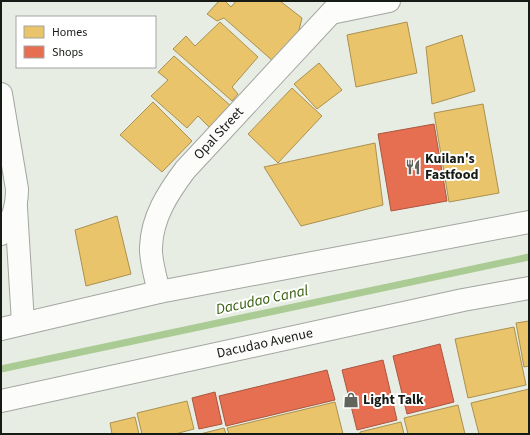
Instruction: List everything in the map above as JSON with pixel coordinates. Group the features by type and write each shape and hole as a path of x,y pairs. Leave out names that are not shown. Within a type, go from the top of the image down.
{"main road":[{"path":"337,7 389,1"},
{"name":"Opal Street","path":"158,292 150,248 153,228 161,206 171,188 185,170 337,7"},
{"path":"1,94 16,180 16,207 23,323"},
{"path":"1,234 11,222 16,207"},
{"path":"1,329 158,292 529,222"},
{"name":"Dacudao Avenue","path":"1,401 463,300 529,288"}],"building: Homes":[{"path":"219,1 225,1 231,7 236,1 280,1 302,18 298,34 274,62 224,18 217,21 207,14"},
{"path":"220,22 258,57 232,87 238,94 232,101 173,49 186,36 195,46"},
{"path":"407,22 417,73 356,87 347,35"},
{"path":"462,35 475,91 432,104 426,47"},
{"path":"174,56 231,106 210,128 198,116 187,128 151,96 168,80 158,72"},
{"path":"319,63 342,90 317,109 294,84"},
{"path":"292,88 322,116 278,163 248,134"},
{"path":"153,102 192,141 162,172 120,135"},
{"path":"483,104 499,193 449,202 434,113"},
{"path":"375,143 383,205 301,226 264,167"},
{"path":"117,216 131,274 86,286 75,230"},
{"path":"529,321 529,366 524,367 516,323"},
{"path":"514,327 526,385 468,398 455,339"},
{"path":"529,389 529,434 479,434 471,403"},
{"path":"187,401 194,429 175,434 142,434 137,413"},
{"path":"335,402 343,434 229,434 227,428"},
{"path":"458,405 465,434 408,434 404,418"},
{"path":"135,417 139,434 112,434 110,423"},
{"path":"401,422 404,434 360,434 360,432"},
{"path":"224,428 226,434 200,434"}],"building: Shops":[{"name":"Kuilan's Fastfood","path":"434,124 447,201 391,211 378,134"},
{"path":"440,344 454,402 407,414 393,356"},
{"path":"383,360 397,420 357,430 342,370"},
{"path":"327,370 335,400 226,426 219,396"},
{"path":"215,392 222,424 199,429 192,398"}],"waterway":[{"name":"Dacudao Canal","path":"1,369 529,257"}],"place":[{"name":"Kuilan's Fastfood","path":"413,167"},
{"name":"Light Talk","path":"351,400"}]}
